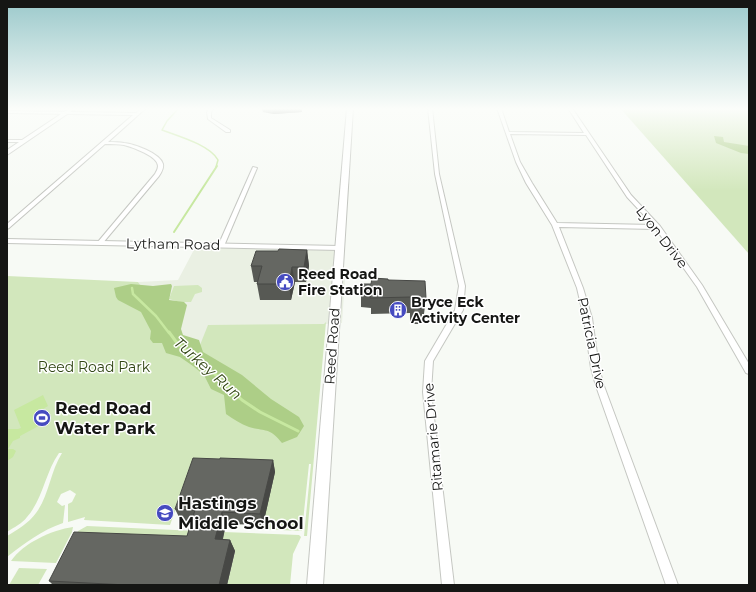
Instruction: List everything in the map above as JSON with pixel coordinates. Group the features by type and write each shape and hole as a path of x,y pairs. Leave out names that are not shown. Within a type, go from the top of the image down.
{"main road":[{"name":"Reed Road","path":"315,585 348,136"}],"street":[{"path":"7,153 32,136"},
{"path":"7,226 112,136"},
{"name":"Ritamarie Drive","path":"433,136 437,174 462,286 459,310 429,361 426,392 448,585"},
{"name":"Patricia Drive","path":"509,136 524,174 555,225 585,302 595,368 600,386 672,585"},
{"name":"Lyon Drive","path":"589,136 629,196 658,227 700,287 749,371"},
{"path":"7,141 24,141"},
{"path":"100,242 158,175 161,165 160,161 155,157 134,147 124,144 103,143"},
{"path":"221,246 254,168"},
{"path":"555,225 658,227"},
{"name":"Lytham Road","path":"7,241 340,248"}],"shaded area":[{"path":"714,136 723,137 724,142 749,146 749,154 741,153 716,143"},
{"path":"197,244 341,247 345,278 342,323 326,324 198,351 173,329 138,282 178,280"},
{"path":"131,284 153,286 171,284 172,286 169,300 184,302 187,305 181,329 183,335 199,340 203,352 242,375 271,399 299,417 304,426 297,437 282,443 274,434 246,426 226,414 224,395 211,389 204,375 193,366 180,357 166,353 162,343 153,343 150,339 151,331 141,312 118,300 114,288"},
{"path":"43,395 48,406 38,412 41,417 45,415 48,421 13,441 8,449 13,449 16,451 13,457 7,461 7,429 21,428 14,410"}],"green space":[{"path":"644,136 749,136 749,254"},
{"name":"Reed Road Park","path":"7,276 138,282 173,329 198,350 208,325 324,324 326,322 307,536 304,536 311,464 309,464 302,531 258,529 259,525 263,525 187,478 170,525 84,520 85,517 68,522 68,504 72,502 76,494 70,490 61,494 57,502 62,506 65,505 63,523 41,533 7,557 7,536 19,529 36,513 44,499 62,453 59,453 54,461 37,502 32,510 23,522 7,532"},
{"path":"198,285 202,288 202,292 195,294 191,302 180,302 169,299 174,286"},
{"path":"87,526 197,531 193,547 67,553 78,531"},
{"path":"73,527 72,532 56,563 11,561 16,554 39,538 56,531"},
{"path":"224,532 299,535 301,537 293,554 290,585 227,585 235,551 220,550"},
{"path":"19,568 47,569 38,585 9,585"}],"building":[{"path":"279,249 307,250 304,267 292,267 289,284 257,284 262,266 251,266 256,251 278,251"},
{"path":"372,278 425,281 426,298 422,298 423,308 411,308 411,297 370,298 371,292 361,292 361,284 371,284"},
{"name":"Hastings Middle School","path":"193,458 273,460 260,514 222,512 215,539 230,540 219,585 127,585 49,581 74,532 187,536 195,510 175,509"}],"waterway":[{"name":"Turkey Run","path":"177,136 201,145 208,150 218,160 216,167"},
{"name":"Turkey Run","path":"174,232 217,166"},
{"name":"Turkey Run","path":"132,288 133,294 156,316 169,333"},
{"name":"Turkey Run","path":"169,332 177,343 216,375 242,400 260,412 298,431"}],"place":[{"name":"Reed Road Fire Station","path":"285,282"},
{"name":"Bryce Eck Activity Center","path":"398,310"},
{"name":"Reed Road Water Park","path":"42,418"},
{"name":"Hastings Middle School","path":"165,513"}]}
